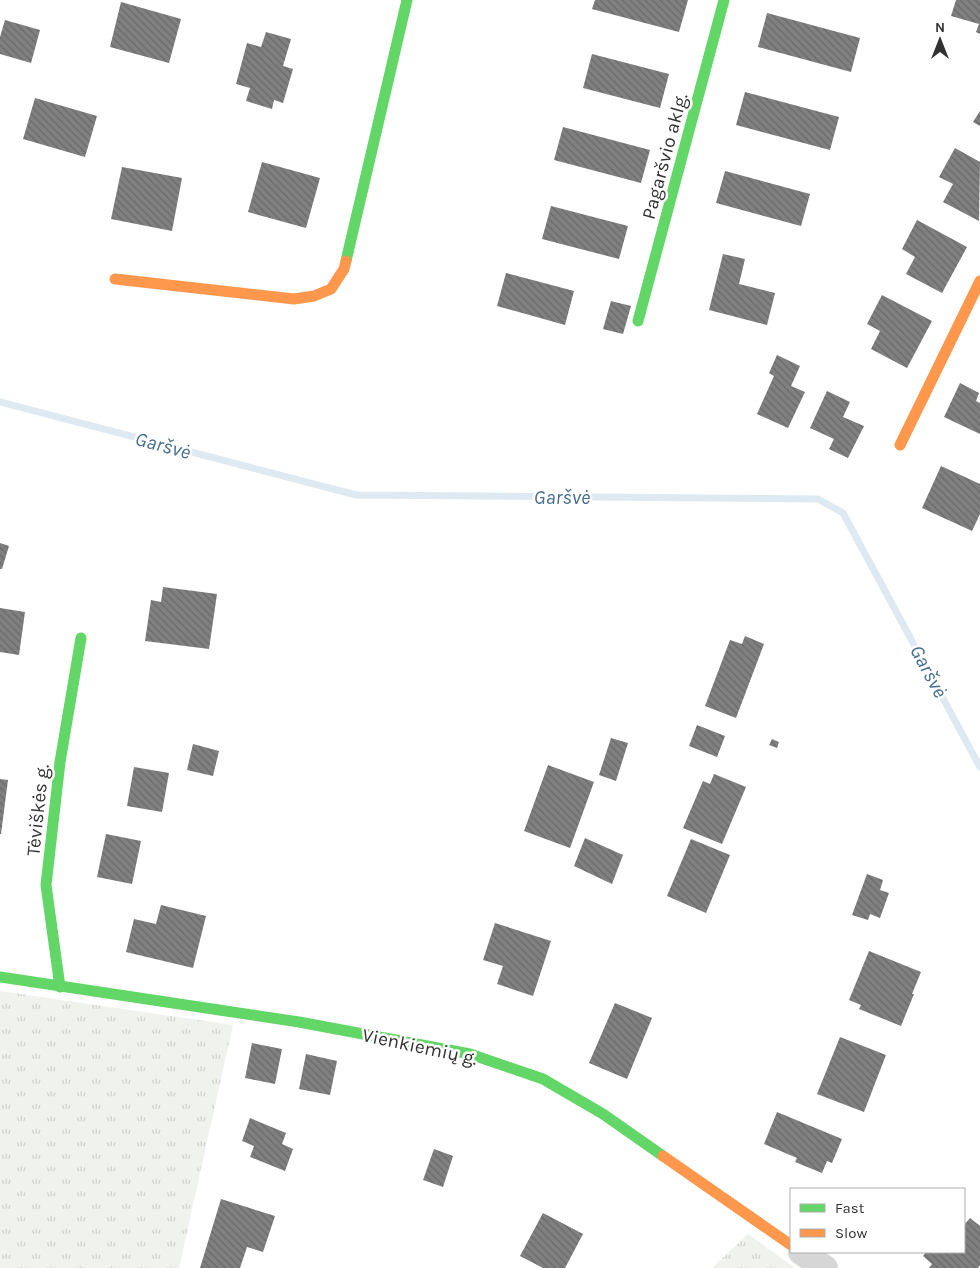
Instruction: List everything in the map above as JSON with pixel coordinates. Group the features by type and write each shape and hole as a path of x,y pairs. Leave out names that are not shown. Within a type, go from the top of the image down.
{"street":[{"path":"115,279 294,299 314,296 331,289 344,269 408,0"},
{"name":"Pagaršvio aklg.","path":"638,321 724,0"},
{"path":"900,445 980,281"},
{"name":"Tėviškės g.","path":"60,986 46,884 60,762 80,638"},
{"name":"Vienkiemių g.","path":"0,977 264,1016 470,1054 543,1079 603,1114 790,1244"},
{"path":"802,1253 824,1268"}],"green space":[{"path":"0,991 233,1025 179,1268 0,1268"},
{"path":"748,1234 795,1268 712,1268"}],"building":[{"path":"595,0 688,0 679,32 592,9"},
{"path":"956,0 980,0 980,34 976,32 979,24 951,16"},
{"path":"121,2 181,19 169,63 110,47"},
{"path":"767,13 860,38 851,72 758,47"},
{"path":"5,20 40,30 31,63 0,54 0,37"},
{"path":"266,32 291,39 283,66 293,69 283,103 274,100 272,109 246,101 250,88 236,84 247,43 261,47"},
{"path":"592,54 669,74 660,108 583,88"},
{"path":"745,92 839,117 830,150 736,125"},
{"path":"35,98 97,116 85,157 23,139"},
{"path":"980,111 980,126 973,122"},
{"path":"563,127 650,150 641,183 554,160"},
{"path":"955,148 980,162 979,221 943,202 953,184 939,177"},
{"path":"262,162 320,178 306,228 248,212"},
{"path":"122,167 182,178 172,231 111,219"},
{"path":"725,171 810,194 801,226 716,203"},
{"path":"551,206 628,226 619,259 542,239"},
{"path":"917,220 967,247 942,293 906,274 915,257 902,249"},
{"path":"723,254 745,259 739,284 775,293 767,325 709,310"},
{"path":"506,273 574,291 565,325 497,306"},
{"path":"882,295 932,321 907,368 871,349 880,331 867,324"},
{"path":"611,301 631,306 623,334 603,329"},
{"path":"777,355 800,366 791,386 805,392 788,428 757,414 774,376 769,373"},
{"path":"960,383 979,393 976,401 980,403 980,434 944,417"},
{"path":"827,391 850,402 843,417 864,426 848,458 829,449 834,439 810,428"},
{"path":"941,466 980,484 980,514 972,531 922,508"},
{"path":"0,543 9,546 2,569 0,569"},
{"path":"163,587 217,594 209,649 145,641 151,600 161,602"},
{"path":"0,608 25,612 19,655 0,652"},
{"path":"745,636 764,644 736,718 705,706 730,640 742,644"},
{"path":"697,725 725,736 717,757 689,746"},
{"path":"611,738 628,743 616,781 599,775"},
{"path":"772,739 779,742 777,748 769,745"},
{"path":"193,744 219,751 213,776 187,770"},
{"path":"548,765 594,782 570,848 524,831"},
{"path":"134,767 169,773 162,812 127,806"},
{"path":"714,774 746,787 722,844 683,828 703,781 710,784"},
{"path":"0,779 8,780 1,834 0,834"},
{"path":"106,834 141,841 132,884 97,877"},
{"path":"585,838 623,855 612,884 574,866"},
{"path":"691,839 730,855 706,913 667,896"},
{"path":"867,874 883,880 880,890 889,893 880,918 870,914 868,920 852,915"},
{"path":"161,905 206,916 193,968 126,952 134,919 156,924"},
{"path":"495,923 551,941 533,996 497,984 503,966 483,960"},
{"path":"869,951 921,972 901,1026 859,1009 861,1005 849,1000"},
{"path":"615,1003 652,1018 627,1079 589,1063"},
{"path":"840,1037 886,1055 864,1112 817,1094"},
{"path":"252,1043 282,1049 275,1084 245,1078"},
{"path":"306,1054 337,1061 330,1095 299,1089"},
{"path":"777,1112 842,1139 832,1163 827,1161 822,1173 795,1162 797,1158 764,1144"},
{"path":"250,1118 286,1133 282,1144 293,1149 285,1171 250,1157 254,1146 242,1141"},
{"path":"434,1149 453,1156 443,1187 423,1180"},
{"path":"221,1199 275,1216 263,1252 247,1247 240,1268 200,1268"},
{"path":"543,1213 583,1234 565,1268 543,1268 520,1256"},
{"path":"970,1218 980,1226 980,1265 978,1268 929,1268 932,1264 923,1256 925,1253 965,1253 965,1224"}],"waterway":[{"name":"Garšvė","path":"0,402 356,495 818,499 843,513 980,767"}],"traffic: fast":[{"path":"346,261 407,0"},
{"path":"638,321 724,0"},
{"path":"60,987 46,885 60,762 81,638"},
{"path":"0,977 299,1022 470,1054 543,1079 603,1114 663,1156"}],"traffic: slow":[{"path":"115,279 294,299 314,296 331,289 344,269 346,261"},
{"path":"900,445 980,281"},
{"path":"663,1156 790,1244"}]}
